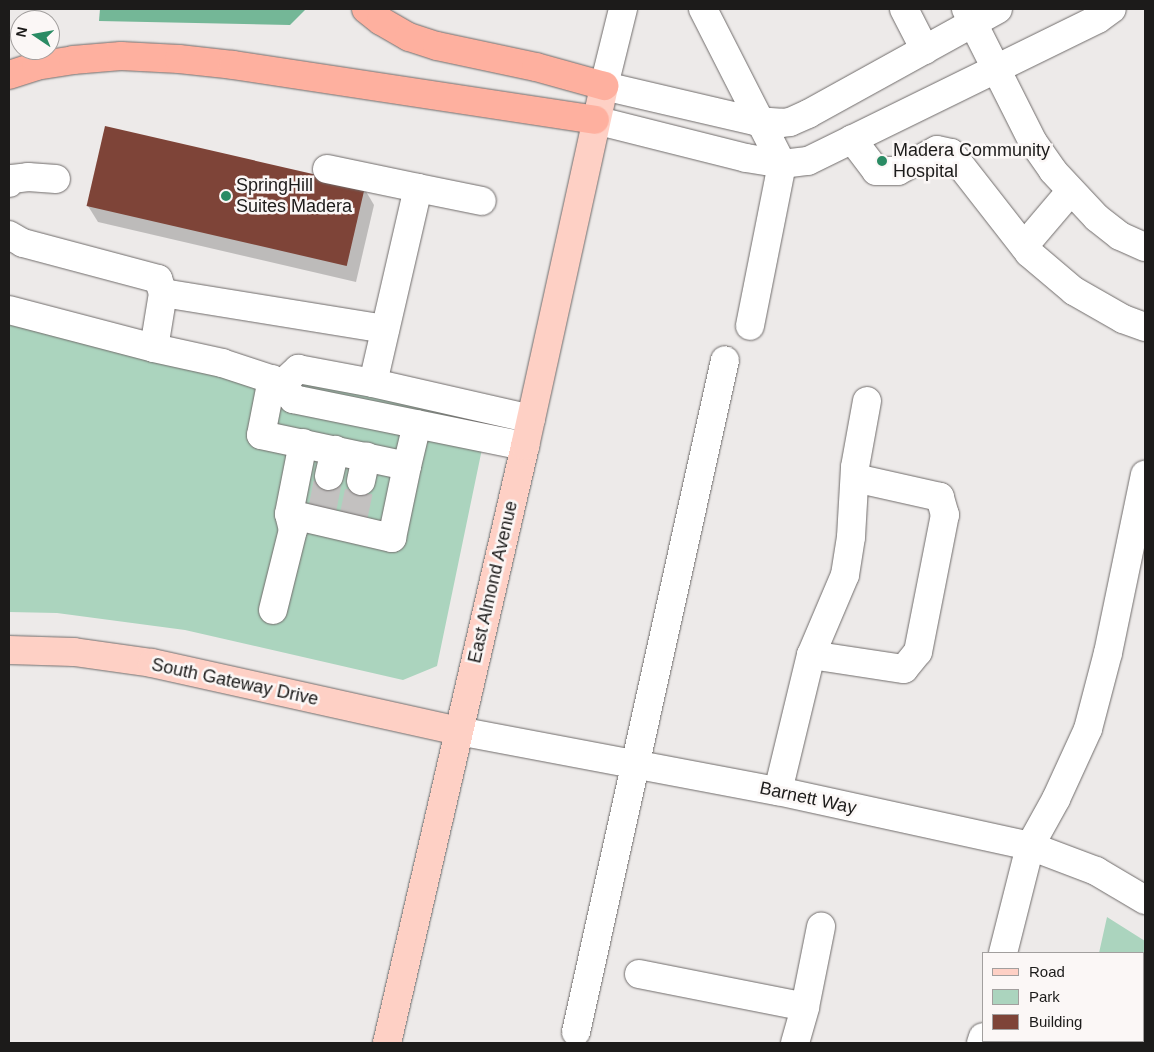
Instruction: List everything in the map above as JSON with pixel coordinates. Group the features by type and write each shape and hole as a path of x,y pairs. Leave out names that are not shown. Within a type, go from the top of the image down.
{"highway":[{"path":"366,9 381,21 409,37 437,46 536,67 604,86"},
{"path":"9,75 36,66 72,60 121,56 179,59 233,65 595,120"}],"main road":[{"name":"East Almond Avenue","path":"387,1043 458,731 526,446 595,120 604,86"},
{"name":"South Gateway Drive","path":"9,650 74,652 152,663 458,731"}],"street":[{"path":"623,9 604,86 762,122 790,122 808,114 925,50 970,15 998,9"},
{"path":"703,9 782,164 750,326"},
{"path":"904,9 925,50"},
{"path":"595,120 746,158 782,164 808,161 1098,19 1112,9"},
{"path":"970,15 1033,142 1052,171 1070,192 1097,218 1120,236 1145,247"},
{"path":"852,139 876,170 898,171 938,150 951,153 1024,246 1074,291 1123,319 1145,328"},
{"path":"326,169 482,201"},
{"path":"9,183 12,179 28,177 56,179"},
{"path":"372,383 418,188"},
{"path":"1024,246 1070,192"},
{"path":"9,235 23,243 158,279 163,293 154,348"},
{"path":"163,293 385,329"},
{"path":"9,310 154,348 222,363 277,381 293,399 526,446"},
{"path":"576,1032 725,360"},
{"path":"408,466 363,469 335,450 261,434 277,381 298,369 372,383 531,419"},
{"path":"778,791 811,656 845,575 852,537 855,478 867,401"},
{"path":"289,514 321,516 352,524 392,538 417,424"},
{"path":"273,610 293,530 289,514 303,444"},
{"path":"329,476 335,450"},
{"path":"1004,952 1030,846 1056,799 1088,729 1140,531 1145,475"},
{"path":"811,656 904,669 918,652 945,515 940,497 855,478"},
{"name":"Barnett Way","path":"458,731 637,763 778,791 1030,846 1096,871 1145,900"},
{"path":"796,1043 806,1007 821,927"},
{"path":"639,974 806,1007"}],"green space":[{"path":"9,325 488,420 437,666 403,680 185,630 57,613 9,612"},
{"path":"1107,917 1145,941 1145,1043 1078,1043 1144,1042 1144,952 1099,952"}],"shaded area":[{"path":"100,9 306,9 290,25 99,21"}],"building":[{"name":"SpringHill Suites Madera","path":"105,126 365,186 347,266 87,206"}],"tunnel":[{"path":"322,511 329,476"},
{"path":"353,519 361,481"}],"place":[{"name":"Madera Community Hospital","path":"882,161"},
{"name":"SpringHill Suites Madera","path":"226,196"}]}
